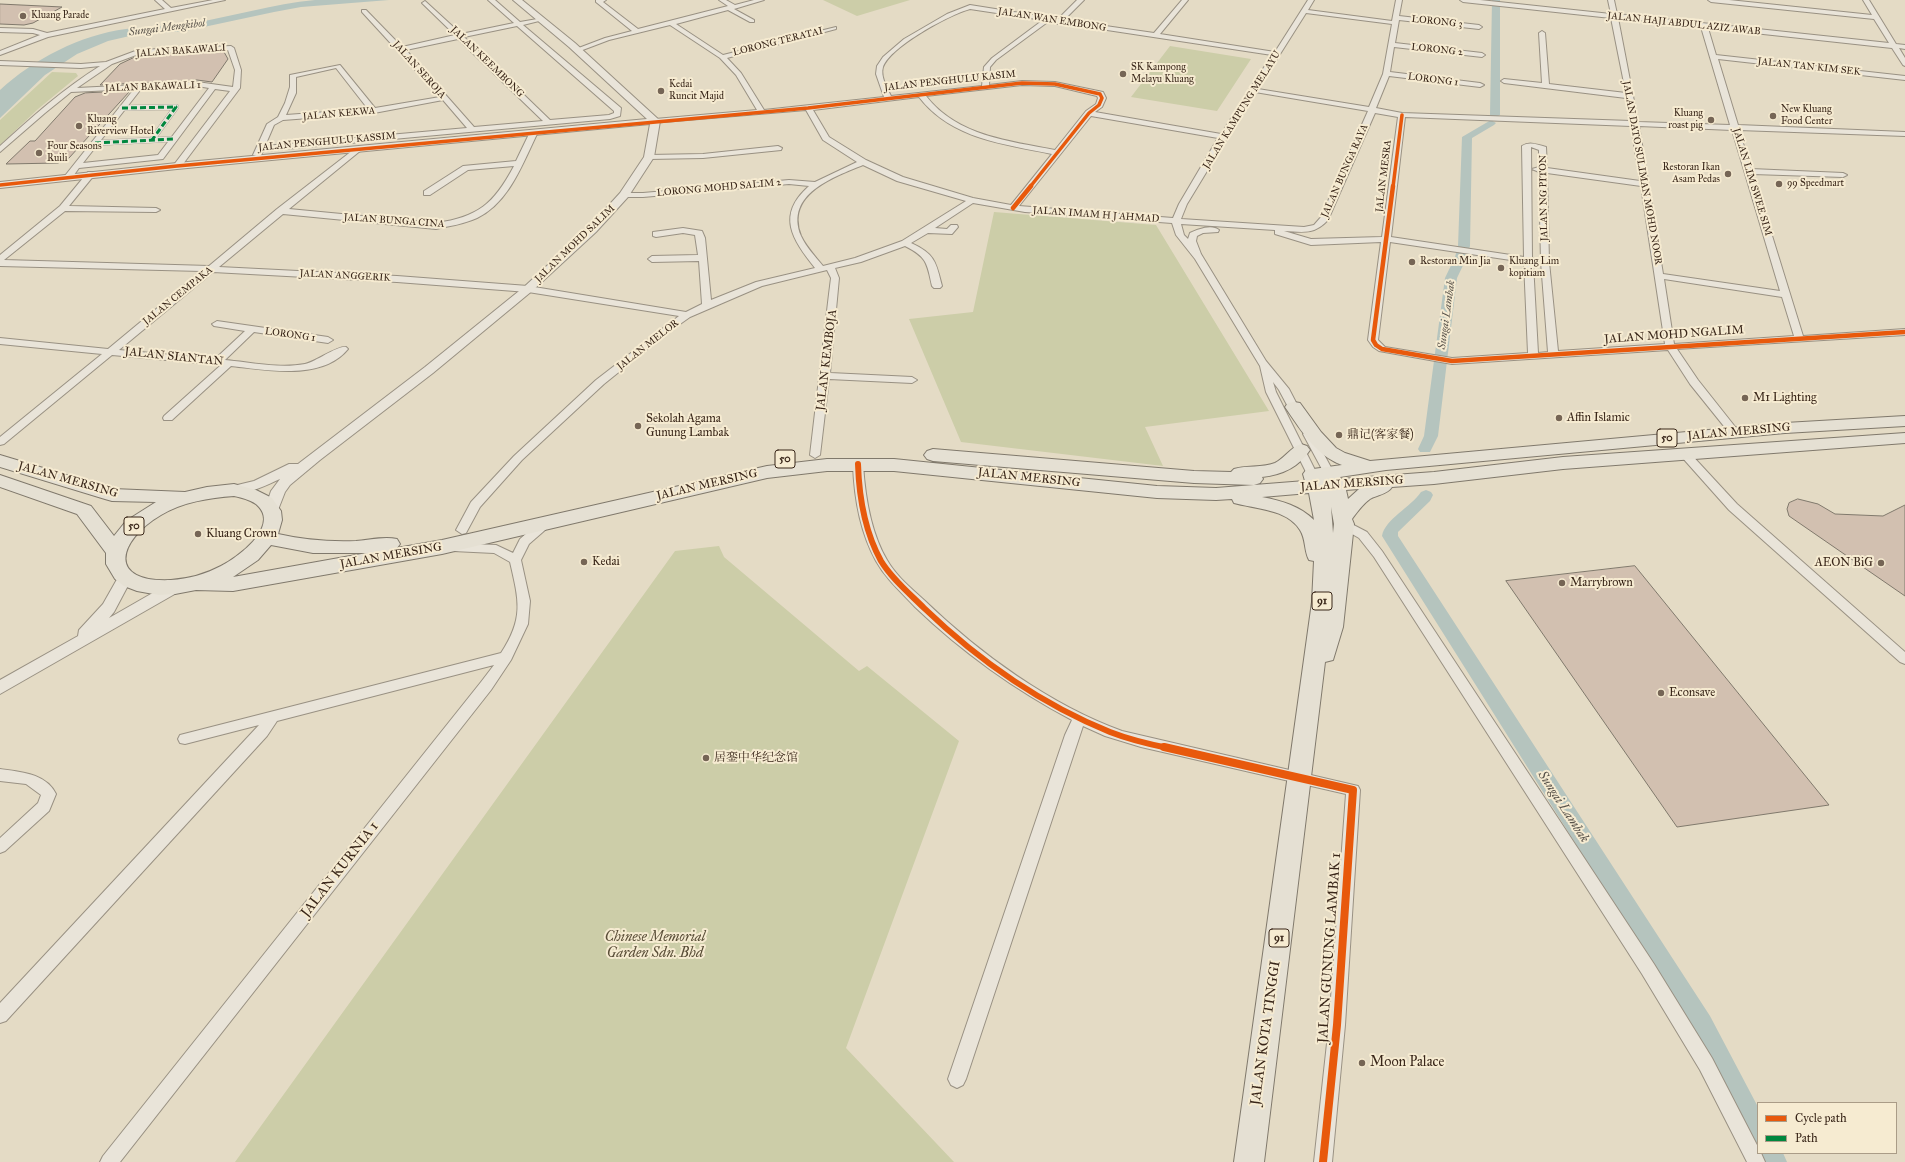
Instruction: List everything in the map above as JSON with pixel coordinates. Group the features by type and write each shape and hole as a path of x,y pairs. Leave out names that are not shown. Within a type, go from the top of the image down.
{"highway":[{"path":"1294,407 1329,453 1341,459 1356,463 1386,464"},
{"name":"JALAN MERSING","path":"267,538 297,545 322,548 375,546 462,530 703,473 752,464 846,452 899,453 1194,477 1323,480 1386,464 1421,472 1735,433 1785,428 1905,421"},
{"name":"JALAN MERSING","path":"196,583 233,584 442,547 548,521 767,472 858,464 902,466 1157,492 1216,494 1323,480 1421,472 1905,438"},
{"path":"1194,477 1261,472 1280,468 1292,461 1300,450"},
{"name":"JALAN MERSING","path":"0,461 112,495 184,497"},
{"path":"1344,521 1360,497 1368,491 1421,472"},
{"name":"JALAN KOTA TINGGI","path":"1307,714 1333,627 1344,521 1323,480"},
{"name":"JALAN KOTA TINGGI","path":"1249,1162 1322,602 1325,544 1323,480"},
{"name":"JALAN MERSING","path":"0,481 84,510 116,552"},
{"name":"50","path":"234,490 254,495 265,502 271,512 272,524 267,538 254,553 235,567 212,578 196,583 162,588 141,586 125,578 116,567 116,552 123,537 133,526 165,506 184,497 210,491 234,490"},
{"path":"1216,494 1265,503 1286,510 1293,513 1308,525 1315,544 1322,602"}],"street":[{"path":"158,0 169,10"},
{"path":"184,0 188,7"},
{"path":"0,53 46,35 222,0"},
{"path":"491,0 519,24"},
{"path":"516,0 575,48 656,121"},
{"path":"602,0 598,1 638,32"},
{"path":"722,0 752,21"},
{"path":"575,48 761,0"},
{"path":"1058,22 1081,0"},
{"path":"1154,36 1185,0"},
{"name":"JALAN KAMPUNG MELAYU","path":"1176,222 1183,204 1223,137 1311,0"},
{"name":"JALAN BUNGA RAYA","path":"1176,222 1304,230 1318,227 1325,218 1386,74 1399,0"},
{"name":"JALAN HAJI ABDUL AZIZ AWAB","path":"1463,0 1905,47"},
{"path":"1538,0 1539,8"},
{"name":"JALAN DATO SULIMAN MOHD NOOR","path":"1611,0 1646,184 1670,346"},
{"path":"1711,0 1876,17"},
{"path":"1866,0 1905,64"},
{"name":"JALAN KEEMBONG","path":"425,3 461,37 548,127"},
{"name":"JALAN WAN EMBONG","path":"888,98 879,75 879,66 885,58 915,36 954,11 970,7 1058,22 1277,54"},
{"name":"JALAN SEROJA","path":"364,11 402,49 472,129"},
{"name":"LORONG 3","path":"1304,11 1479,27"},
{"path":"402,49 541,19"},
{"path":"984,86 987,68 994,59 1047,20"},
{"name":"JALAN PENGHULU KASSIM","path":"258,154 357,149 534,132 548,127 610,117 617,114 618,110 519,24"},
{"path":"672,24 722,57 739,74 762,112"},
{"name":"JALAN LIM SWEE SIM","path":"1704,26 1800,338"},
{"name":"LORONG TERATAI","path":"722,57 834,28"},
{"path":"0,30 33,31 46,35"},
{"path":"1542,33 1546,86"},
{"name":"LORONG 2","path":"1392,45 1482,55"},
{"name":"JALAN BAKAWALI","path":"0,150 42,111 89,76 110,63 138,52 231,48 238,70 238,82 235,90 177,166"},
{"path":"8,49 2,63 79,68 110,63"},
{"name":"JALAN TAN KIM SEK","path":"1714,57 1905,78"},
{"path":"258,154 271,124 281,118 293,93 295,84 292,76 338,66 374,111"},
{"path":"79,68 89,76"},
{"name":"LORONG 1","path":"1386,74 1480,85"},
{"path":"1504,81 1630,96"},
{"name":"JALAN PENGHULU KASIM","path":"656,121 808,108 984,86 1022,83 1055,84 1100,94 1102,98 1098,105 1089,113 1012,208"},
{"name":"JALAN BAKAWALI 1","path":"70,90 197,84 235,90"},
{"path":"77,166 155,158 162,155 214,86"},
{"path":"68,177 140,87"},
{"path":"1254,90 1402,115 1905,134"},
{"path":"920,94 933,109 959,127 989,138 1058,153"},
{"name":"JALAN KEKWA","path":"281,118 407,107 444,98"},
{"path":"122,108 176,106 152,140"},
{"path":"594,127 628,117 642,107"},
{"name":"JALAN IMAM H J AHMAD","path":"808,108 826,138 863,162 900,179 972,200 1012,208 1176,222"},
{"path":"1089,113 1223,137"},
{"name":"JALAN MESRA","path":"1402,115 1373,340 1376,345 1382,349 1440,359"},
{"name":"JALAN PENGHULU KASSIM","path":"0,185 91,174 177,166 258,154 472,129 594,127 656,121"},
{"name":"JALAN MOHD SALIM","path":"271,512 278,491 285,482 315,457 429,370 528,289 592,230 624,194 649,157 656,121"},
{"name":"JALAN BUNGA CINA","path":"280,212 436,226 450,225 460,222 481,213 497,200 507,186 534,132"},
{"path":"95,143 152,140 194,143"},
{"name":"JALAN NG PITON","path":"1533,355 1528,260 1526,146 1531,145 1542,148 1545,262 1553,354"},
{"path":"649,157 703,156 778,148"},
{"name":"JALAN CEMPAKA","path":"0,442 357,149"},
{"name":"JALAN KEMBOJA","path":"816,455 826,376 835,278 796,234 793,219 795,208 805,192 814,184 863,162"},
{"path":"428,193 466,168 518,163"},
{"path":"1527,168 1646,184"},
{"path":"1749,171 1843,175"},
{"path":"0,260 63,208 91,174"},
{"name":"LORONG MOHD SALIM 2","path":"624,194 643,195 789,182 814,184"},
{"name":"JALAN MELOR","path":"462,530 475,505 518,458 600,382 662,332 687,315 707,305 759,284 858,260 905,243 928,230 972,200"},
{"path":"63,208 156,210"},
{"path":"1176,222 1180,235 1199,258 1262,362 1284,389 1294,407 1323,480"},
{"path":"928,230 949,232 954,227"},
{"path":"1199,258 1192,241 1194,235 1201,231 1221,229 1277,232 1304,230"},
{"path":"656,234 683,231 694,231 699,233 701,238 707,305"},
{"path":"1277,232 1311,242 1386,239 1545,262"},
{"path":"905,243 923,251 930,257 937,286"},
{"path":"652,259 702,258"},
{"name":"JALAN ANGGERIK","path":"0,263 211,269 397,279 528,289 687,315"},
{"path":"1660,276 1787,295"},
{"path":"217,324 252,329"},
{"name":"LORONG 1","path":"217,362 252,329 328,340"},
{"name":"JALAN MOHD NGALIM","path":"1440,359 1553,354 1905,332"},
{"name":"JALAN SIANTAN","path":"0,341 112,350 217,362 302,368 326,361 343,349"},
{"path":"1670,346 1694,382 1735,433"},
{"path":"1262,362 1271,392 1300,450 1323,480"},
{"path":"168,418 229,363"},
{"path":"826,376 912,380"},
{"path":"1684,453 1733,506 1905,659"},
{"name":"JALAN MOHD SALIM","path":"234,490 276,476 315,457"},
{"path":"858,464 858,478 870,531 880,560 896,579 946,628 1024,686 1080,718 1111,732 1136,740 1300,780"},
{"path":"442,547 496,549 515,560 524,542 548,521"},
{"path":"1344,521 1363,535 1378,554 1504,750 1648,969 1706,1064 1756,1162"},
{"name":"JALAN KURNIA 1","path":"109,1162 481,692 506,658 514,643 524,616 521,584 515,560"},
{"path":"74,645 109,608 125,578"},
{"path":"0,688 175,587"},
{"path":"185,739 506,658"},
{"path":"0,1015 262,732 272,717"},
{"path":"957,1079 1072,735 1080,718"},
{"path":"0,776 25,777 40,784 49,794 44,807 0,847"},
{"name":"JALAN GUNUNG LAMBAK 1","path":"1300,780 1353,790 1337,1025 1323,1162"}],"green space":[{"path":"823,0 910,0 857,16"},
{"path":"1170,46 1251,59 1217,111 1131,97"},
{"path":"52,72 76,73 78,76 38,109 0,145 0,120"},
{"path":"994,212 1156,225 1269,411 1145,427 1163,466 961,442 909,319 973,312"},
{"name":"Chinese Memorial Garden Sdn. Bhd","path":"719,546 724,557 859,671 867,666 959,741 846,1048 954,1162 235,1162 675,551"}],"water":[{"name":"Sungai Mengkibol","path":"315,0 389,0 301,7 185,31 134,35 108,41 77,54 45,75 0,118 0,90 28,68 58,50 75,43 109,32 143,27 185,24 284,4"}],"building":[{"name":"Kluang Parade","path":"0,4 62,7 33,23 24,25 0,24"},
{"path":"224,52 228,59 212,82 197,80 100,85 120,64 139,55"},
{"path":"130,91 69,158 58,163 6,164 30,141 35,141 75,97 85,93"},
{"name":"AEON BiG","path":"1798,499 1818,504 1835,514 1883,516 1905,505 1905,596 1789,516 1787,509 1789,503"},
{"name":"Econsave","path":"1635,566 1829,805 1677,827 1506,581"}],"waterway":[{"name":"Sungai Lambak","path":"1495,115 1496,0"},
{"name":"Sungai Lambak","path":"1425,449 1431,436 1451,278 1461,257 1464,246 1467,137 1491,123"},
{"name":"Sungai Lambak","path":"1426,495 1423,501 1391,530 1390,536 1702,1024 1757,1129"},
{"name":"Sungai Lambak","path":"1771,1154 1775,1162"}],"marked path":[{"path":"122,108 176,107 152,140"},
{"path":"95,143 174,139"}],"cycle path":[{"path":"0,185 177,166 808,108 1022,83 1055,84 1100,94 1102,98 1099,105 1089,113 1013,208"},
{"path":"1402,115 1373,340 1376,345 1382,349 1452,361 1905,332"},
{"path":"858,464 862,500 868,527 876,551 888,570 912,596 955,636 1005,673 1057,706 1120,736 1274,773 1353,790 1337,1025 1323,1162"}],"place":[{"name":"Kluang Parade","path":"23,16"},
{"name":"SK Kampong Melayu Kluang","path":"1123,74"},
{"name":"Kedai Runcit Majid","path":"661,91"},
{"name":"New Kluang Food Center","path":"1773,116"},
{"name":"Kluang roast pig","path":"1711,120"},
{"name":"Kluang Riverview Hotel","path":"79,126"},
{"name":"Four Seasons Ruili","path":"39,153"},
{"name":"Restoran Ikan Asam Pedas","path":"1728,174"},
{"name":"99 Speedmart","path":"1779,184"},
{"name":"Restoran Min Jia","path":"1412,262"},
{"name":"Kluang Lim kopitiam","path":"1501,268"},
{"name":"M1 Lighting","path":"1745,398"},
{"name":"Affin Islamic","path":"1559,418"},
{"name":"Sekolah Agama Gunung Lambak","path":"638,426"},
{"name":"鼎记(客家餐)","path":"1339,435"},
{"name":"Kluang Crown","path":"198,534"},
{"name":"Kedai","path":"584,562"},
{"name":"AEON BiG","path":"1881,563"},
{"name":"Marrybrown","path":"1562,583"},
{"name":"Econsave","path":"1661,693"},
{"name":"居銮中华纪念馆","path":"706,758"},
{"name":"Moon Palace","path":"1362,1063"}]}
